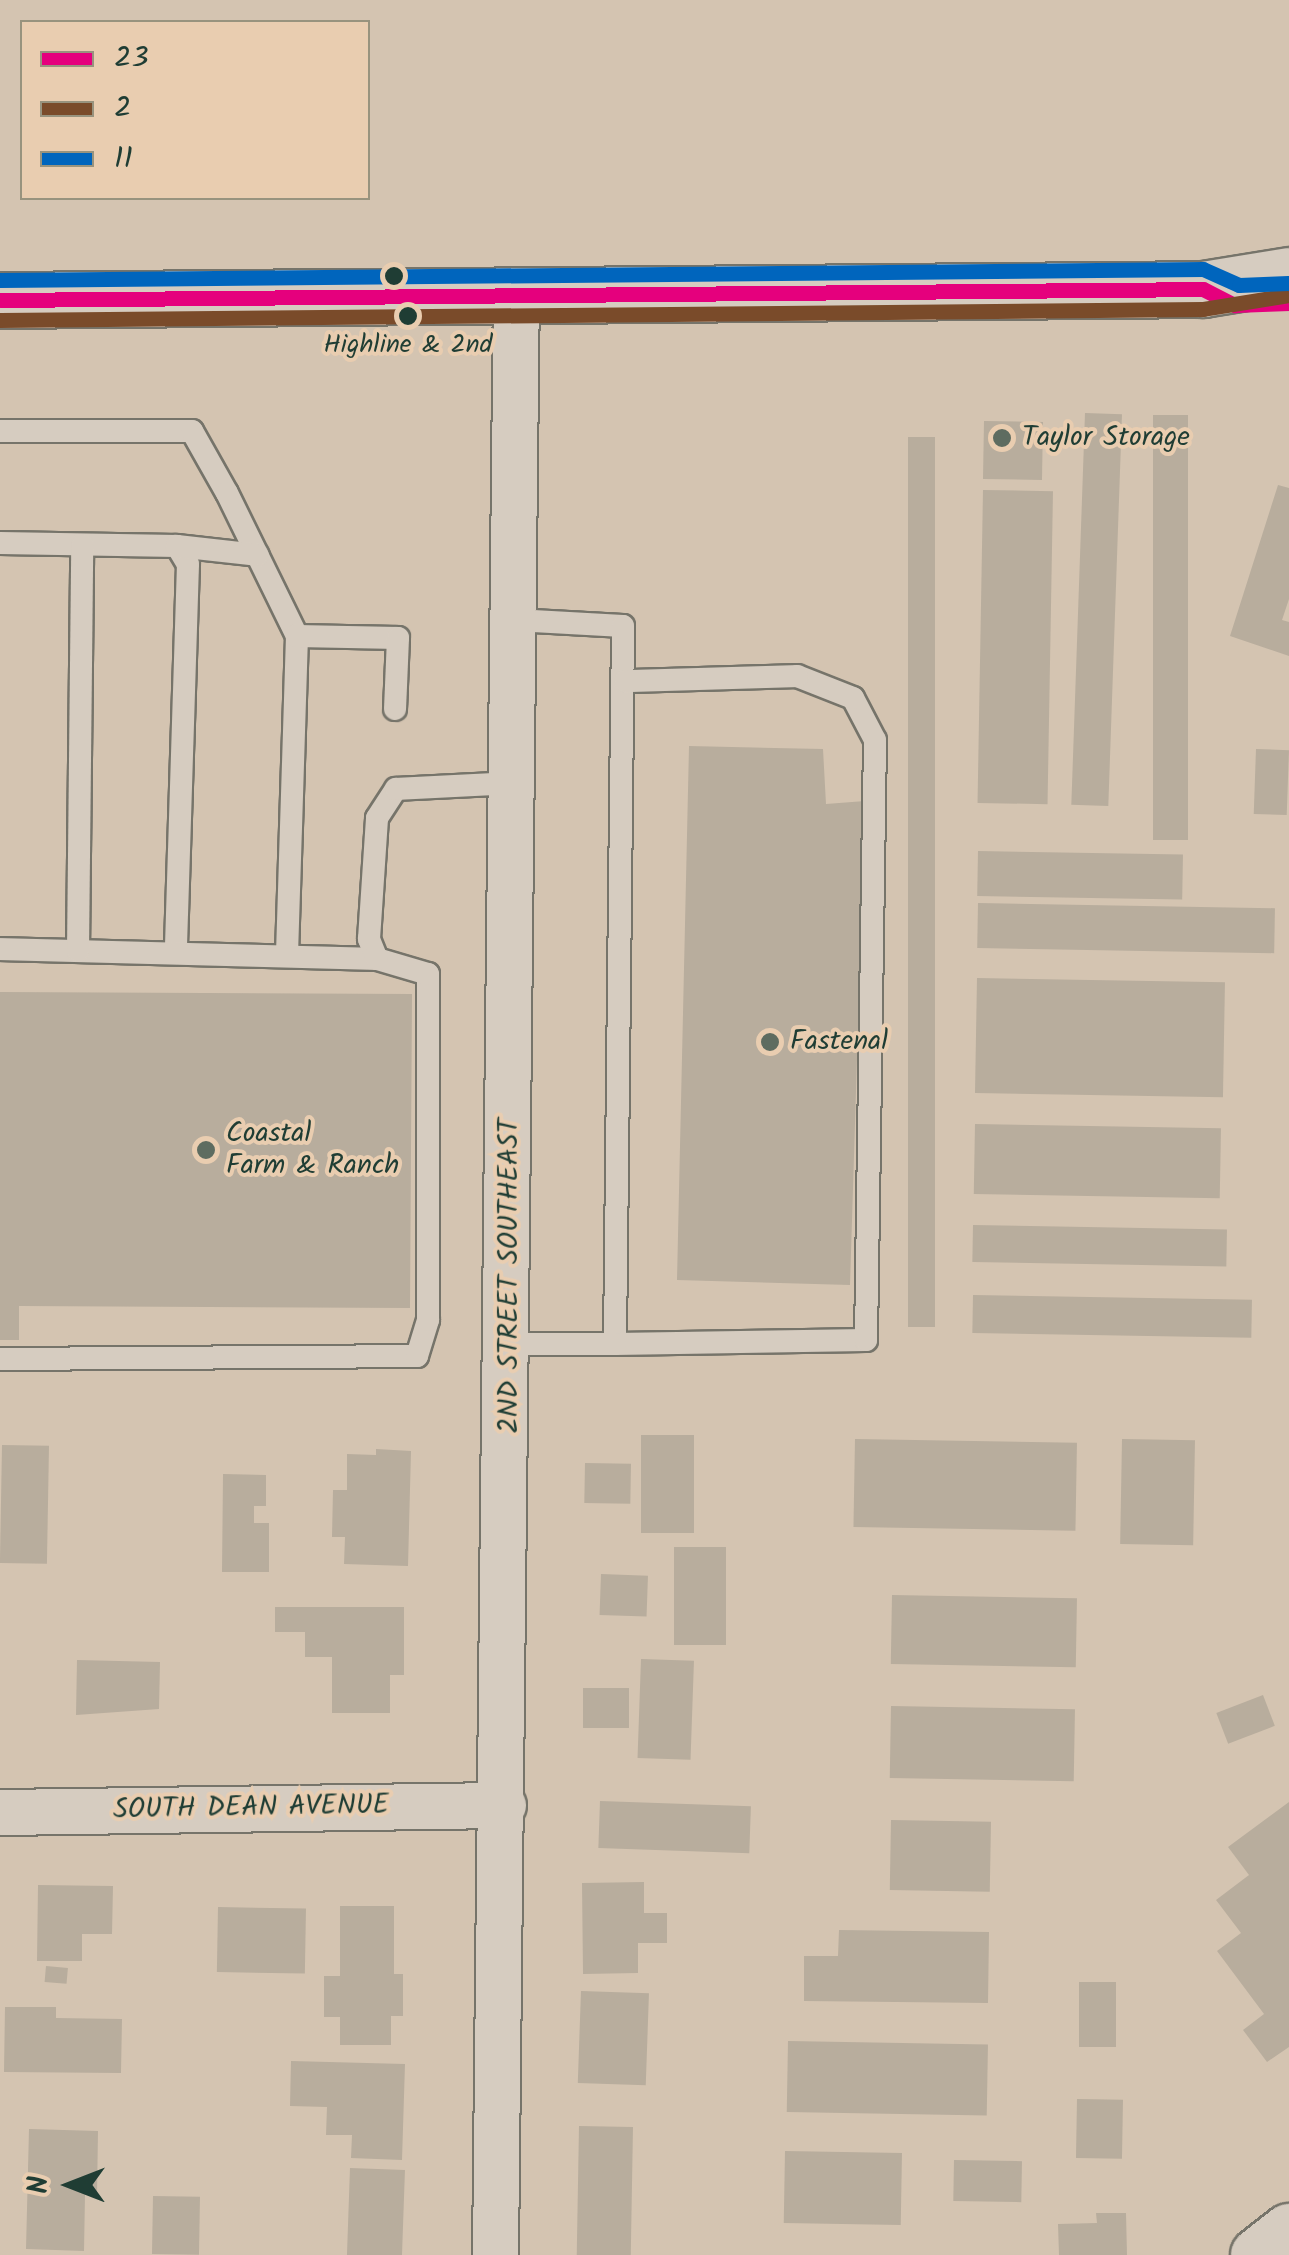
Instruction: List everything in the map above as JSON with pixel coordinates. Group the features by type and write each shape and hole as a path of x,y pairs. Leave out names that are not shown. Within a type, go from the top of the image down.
{"street":[{"path":"0,300 1203,289 1289,276"},
{"path":"1203,289 1235,305 1289,302"},
{"name":"2ND STREET SOUTHEAST","path":"495,2255 510,1344 516,296"},
{"name":"SOUTH DEAN AVENUE","path":"0,1812 503,1805"},
{"path":"1258,2255 1289,2231"}],"lane":[{"path":"0,431 192,431 297,636 287,956"},
{"path":"0,544 177,546 258,555"},
{"path":"78,951 82,544"},
{"path":"176,953 188,564 177,546"},
{"path":"514,620 623,626 615,1344"},
{"path":"297,636 398,638 395,709"},
{"path":"510,1344 866,1340 875,740 853,698 797,676 624,681"},
{"path":"378,959 367,900 378,818 396,788 513,783"},
{"path":"0,949 378,959 428,974 428,1320 417,1356 0,1359"}],"building":[{"path":"1085,413 1122,414 1108,806 1071,805"},
{"path":"1153,415 1188,415 1188,840 1153,840"},
{"path":"984,421 1043,422 1042,480 983,479"},
{"path":"908,437 935,437 935,1327 908,1327"},
{"path":"1278,485 1289,488 1289,599 1282,620 1289,622 1289,656 1230,636"},
{"path":"983,490 1053,491 1048,804 978,803"},
{"name":"Fastenal","path":"689,746 823,749 826,804 865,801 850,1285 677,1280"},
{"path":"1256,749 1289,750 1287,815 1254,814"},
{"path":"978,851 1183,855 1182,900 977,896"},
{"path":"978,903 1275,908 1274,953 977,948"},
{"path":"977,978 1225,982 1223,1097 975,1093"},
{"name":"Coastal Farm & Ranch","path":"0,992 412,994 410,1308 19,1306 19,1340 0,1340"},
{"path":"975,1124 1221,1128 1220,1198 974,1194"},
{"path":"973,1225 1227,1229 1226,1266 972,1262"},
{"path":"973,1295 1252,1300 1251,1338 972,1333"},
{"path":"641,1435 694,1435 694,1533 641,1533"},
{"path":"855,1439 1077,1443 1075,1531 853,1527"},
{"path":"1122,1439 1195,1440 1193,1545 1120,1544"},
{"path":"2,1445 49,1446 47,1564 0,1563"},
{"path":"376,1449 411,1451 408,1566 344,1564 345,1537 332,1537 333,1490 347,1490 347,1454 376,1455"},
{"path":"585,1463 631,1464 630,1504 584,1503"},
{"path":"223,1474 266,1475 266,1506 254,1506 254,1523 269,1523 269,1572 222,1572"},
{"path":"674,1547 726,1547 726,1645 674,1645"},
{"path":"601,1574 648,1576 647,1617 600,1615"},
{"path":"892,1595 1077,1598 1076,1667 891,1664"},
{"path":"275,1607 404,1607 404,1675 390,1675 390,1713 332,1713 332,1657 305,1657 305,1632 275,1632"},
{"path":"641,1659 694,1661 691,1760 638,1758"},
{"path":"77,1660 160,1662 159,1709 76,1715"},
{"path":"583,1688 629,1688 629,1728 583,1728"},
{"path":"1263,1695 1275,1726 1228,1744 1216,1713"},
{"path":"891,1706 1075,1709 1074,1781 890,1778"},
{"path":"600,1801 751,1806 749,1853 598,1848"},
{"path":"1289,1802 1289,2047 1267,2062 1243,2030 1264,2014 1217,1951 1241,1933 1216,1900 1249,1875 1228,1847"},
{"path":"891,1820 991,1822 990,1892 890,1890"},
{"path":"644,1882 644,1913 667,1913 667,1943 638,1943 638,1973 583,1974 582,1883"},
{"path":"38,1885 113,1886 112,1934 82,1934 82,1961 37,1961"},
{"path":"340,1906 394,1906 394,1974 403,1974 403,2016 391,2016 391,2045 340,2045 340,2017 324,2017 324,1976 340,1976"},
{"path":"218,1907 306,1909 305,1974 217,1972"},
{"path":"839,1930 989,1932 988,2003 804,2001 804,1956 838,1956"},
{"path":"46,1966 68,1968 67,1984 45,1982"},
{"path":"1079,1982 1116,1982 1116,2047 1079,2047"},
{"path":"581,1991 649,1993 646,2085 578,2083"},
{"path":"5,2007 56,2007 56,2018 122,2019 121,2073 4,2072"},
{"path":"788,2041 988,2044 987,2115 787,2112"},
{"path":"291,2061 405,2064 402,2160 351,2158 352,2135 326,2135 327,2107 290,2106"},
{"path":"1077,2099 1123,2100 1122,2159 1076,2158"},
{"path":"579,2126 633,2127 631,2255 577,2255"},
{"path":"29,2129 98,2131 97,2195 85,2195 84,2251 26,2249"},
{"path":"785,2151 902,2153 901,2225 784,2223"},
{"path":"954,2160 1022,2161 1021,2202 953,2201"},
{"path":"350,2168 405,2170 402,2255 347,2255"},
{"path":"153,2196 200,2197 199,2255 152,2254"},
{"path":"1096,2213 1126,2213 1127,2255 1059,2255 1058,2224 1097,2223"}],"transit line":[{"name":"11","path":"0,280 1203,269 1239,285 1288,283"},
{"name":"23","path":"0,300 1203,289 1235,305 1289,303"},
{"name":"2","path":"0,320 1203,309 1289,295"}],"place":[{"name":"Highline & 2nd","path":"408,316"},
{"name":"Taylor Storage","path":"1002,438"},
{"name":"Fastenal","path":"770,1042"},
{"name":"Coastal Farm & Ranch","path":"206,1150"}]}
